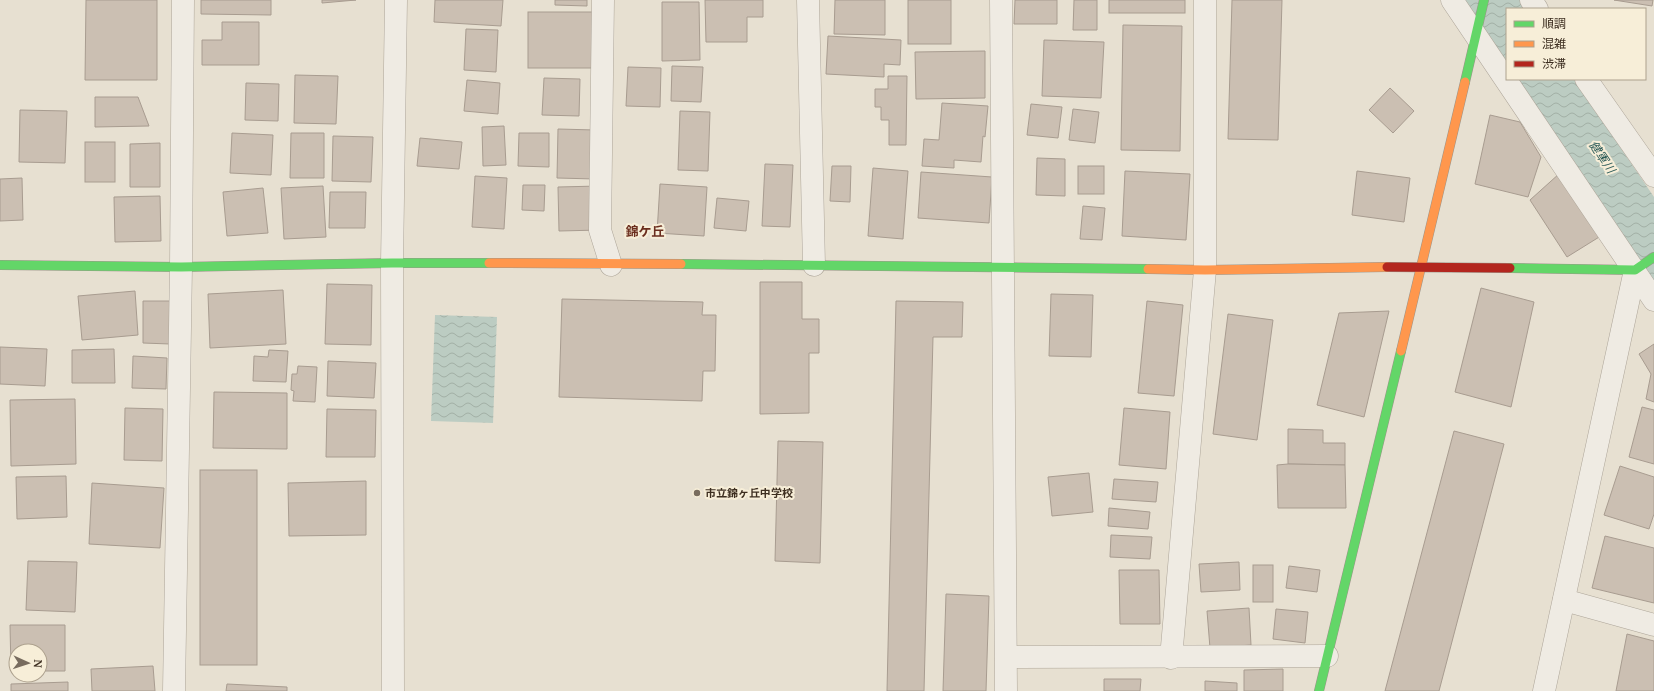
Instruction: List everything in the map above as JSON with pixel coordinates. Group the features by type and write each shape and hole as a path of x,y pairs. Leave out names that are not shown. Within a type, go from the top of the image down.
{"street":[{"path":"174,691 181,268 183,0"},
{"path":"393,691 392,263 396,0"},
{"path":"603,0 600,230 611,265"},
{"path":"808,0 814,265"},
{"path":"1001,0 1006,691"},
{"path":"1171,658 1205,270 1205,0"},
{"path":"1452,0 1654,300"},
{"path":"1319,691 1422,266 1484,0"},
{"path":"1531,0 1537,8"},
{"path":"1587,80 1652,165"},
{"path":"0,265 181,268 392,263 814,265 1205,270 1422,266 1635,270 1654,257"},
{"path":"1544,691 1635,270"},
{"path":"1564,600 1654,625"},
{"path":"1006,658 1327,656"}],"water":[{"path":"1464,0 1521,0 1526,8 1506,8 1506,63"},
{"name":"健軍川","path":"1518,80 1575,80 1654,197 1654,283"},
{"path":"435,315 497,317 493,423 431,421"}],"building":[{"path":"86,0 157,0 157,80 85,80"},
{"path":"201,0 271,0 271,15 201,14"},
{"path":"322,0 356,0 322,3"},
{"path":"435,0 503,0 501,26 434,22"},
{"path":"555,0 587,0 587,6 555,5"},
{"path":"705,0 763,0 763,17 747,17 747,42 706,42"},
{"path":"835,0 885,0 885,35 834,34"},
{"path":"908,0 951,0 951,44 908,44"},
{"path":"1015,0 1057,0 1057,24 1014,24"},
{"path":"1074,0 1097,0 1097,30 1073,30"},
{"path":"1109,0 1185,0 1185,13 1109,13"},
{"path":"1232,0 1282,0 1278,140 1228,139"},
{"path":"1614,0 1653,0 1652,6"},
{"path":"662,2 699,2 700,60 662,61"},
{"path":"528,12 596,12 596,68 528,68"},
{"path":"222,22 259,22 259,65 202,65 202,40 222,40"},
{"path":"1123,25 1182,26 1180,151 1121,150"},
{"path":"466,29 498,30 496,72 464,70"},
{"path":"828,36 901,40 900,65 884,64 884,77 826,74"},
{"path":"1044,40 1104,42 1101,98 1042,96"},
{"path":"985,51 985,98 916,99 915,52"},
{"path":"672,66 703,67 701,102 671,101"},
{"path":"628,67 661,68 660,107 626,106"},
{"path":"295,75 338,76 336,124 294,123"},
{"path":"888,76 907,76 906,145 889,145 889,120 881,120 881,107 875,107 875,89 888,89"},
{"path":"544,78 580,79 579,116 542,115"},
{"path":"467,80 500,83 498,114 464,111"},
{"path":"246,83 279,84 278,121 245,120"},
{"path":"1390,88 1414,111 1393,133 1369,110"},
{"path":"95,97 138,97 149,126 95,127"},
{"path":"942,103 988,106 985,137 983,136 981,162 954,160 954,168 922,166 924,139 939,140"},
{"path":"1031,104 1062,107 1058,138 1027,135"},
{"path":"1073,109 1099,112 1095,143 1069,140"},
{"path":"20,110 67,111 65,163 19,162"},
{"path":"680,111 710,112 708,171 678,170"},
{"path":"1490,115 1520,122 1541,157 1528,197 1475,184"},
{"path":"504,126 506,165 483,166 482,127"},
{"path":"558,129 595,130 595,179 557,178"},
{"path":"232,133 273,135 271,175 230,173"},
{"path":"291,133 324,133 324,178 290,178"},
{"path":"519,133 549,133 549,167 518,166"},
{"path":"333,136 373,137 371,182 332,181"},
{"path":"420,138 462,142 459,169 417,166"},
{"path":"85,142 115,142 115,182 85,182"},
{"path":"160,143 160,187 130,187 130,144"},
{"path":"1037,158 1065,159 1065,196 1036,195"},
{"path":"765,164 793,165 790,227 762,226"},
{"path":"832,166 851,166 850,202 830,201"},
{"path":"1078,166 1104,166 1104,194 1078,194"},
{"path":"873,168 908,171 903,239 868,236"},
{"path":"1125,171 1190,174 1186,240 1122,236"},
{"path":"1357,171 1410,178 1404,222 1352,215"},
{"path":"921,172 992,177 989,223 918,218"},
{"path":"1560,173 1604,234 1567,257 1530,200"},
{"path":"475,176 507,178 504,229 472,227"},
{"path":"22,178 23,220 0,221 0,179"},
{"path":"660,184 707,187 704,236 657,233"},
{"path":"523,185 545,185 544,211 522,210"},
{"path":"323,186 326,237 284,239 281,188"},
{"path":"599,186 600,230 559,231 558,187"},
{"path":"263,188 268,233 227,236 223,192"},
{"path":"330,192 366,192 365,228 329,228"},
{"path":"160,196 161,241 115,242 114,197"},
{"path":"717,198 749,201 746,231 714,228"},
{"path":"1083,206 1105,208 1102,240 1080,239"},
{"path":"760,282 802,282 802,319 819,319 819,353 809,353 809,413 760,414"},
{"path":"327,284 372,285 371,345 325,344"},
{"path":"1481,288 1534,302 1511,407 1455,392"},
{"path":"283,290 286,344 210,348 208,294"},
{"path":"135,291 138,335 82,340 78,296"},
{"path":"1051,294 1093,295 1091,357 1049,356"},
{"path":"562,299 703,302 702,315 716,315 715,371 703,371 702,401 559,397"},
{"path":"143,301 171,301 170,344 143,343"},
{"path":"896,301 963,302 962,337 933,337 924,691 887,691"},
{"path":"1147,301 1183,305 1174,396 1138,393"},
{"path":"1389,311 1364,417 1317,405 1339,313"},
{"path":"1228,314 1273,320 1257,440 1213,434"},
{"path":"1654,344 1654,402 1646,399 1651,374 1639,354"},
{"path":"0,347 47,349 45,386 0,384"},
{"path":"114,349 115,383 72,383 72,350"},
{"path":"269,350 288,351 286,382 253,381 254,356 268,357"},
{"path":"133,356 167,358 166,389 132,388"},
{"path":"328,361 376,363 374,398 327,396"},
{"path":"298,366 317,367 315,402 293,401 294,391 291,390 292,374 297,374"},
{"path":"214,392 287,393 287,449 213,448"},
{"path":"75,399 76,464 11,466 10,400"},
{"path":"1642,407 1654,410 1654,464 1629,457"},
{"path":"125,408 163,409 162,461 124,460"},
{"path":"1124,408 1170,412 1166,469 1119,465"},
{"path":"327,409 376,410 375,457 326,457"},
{"path":"1288,429 1323,430 1323,443 1345,443 1345,465 1288,464"},
{"path":"1454,431 1504,444 1439,691 1385,691"},
{"path":"778,441 823,442 820,563 775,561"},
{"path":"1277,465 1345,465 1346,508 1278,508"},
{"path":"1620,466 1654,477 1654,514 1649,529 1604,515"},
{"path":"200,470 257,470 257,665 200,665"},
{"path":"1089,473 1093,512 1052,516 1048,477"},
{"path":"66,476 67,517 17,519 16,477"},
{"path":"1114,479 1158,482 1156,502 1112,499"},
{"path":"366,481 366,535 289,536 288,483"},
{"path":"92,483 164,488 160,548 89,544"},
{"path":"1109,508 1150,512 1148,529 1108,526"},
{"path":"1111,535 1152,537 1150,559 1110,557"},
{"path":"1605,536 1654,548 1654,603 1592,588"},
{"path":"28,561 77,562 75,612 26,610"},
{"path":"1239,562 1240,590 1201,592 1199,564"},
{"path":"1253,565 1273,565 1273,602 1253,602"},
{"path":"1289,566 1320,570 1317,592 1286,588"},
{"path":"1119,570 1159,570 1160,624 1120,624"},
{"path":"946,594 989,596 986,691 943,691"},
{"path":"1249,608 1251,645 1210,648 1207,611"},
{"path":"1276,609 1308,612 1305,643 1273,639"},
{"path":"10,625 65,625 65,671 48,671 48,643 10,643"},
{"path":"1627,634 1654,641 1654,691 1616,691"},
{"path":"153,666 155,691 92,691 91,669"},
{"path":"1283,669 1283,691 1244,691 1244,670"},
{"path":"1104,679 1141,679 1140,691 1104,691"},
{"path":"1205,681 1237,683 1237,691 1205,691"},
{"path":"68,682 68,691 11,691 11,684"},
{"path":"227,684 287,687 287,691 226,691"}],"traffic: fast":[{"path":"1465,82 1484,0"},
{"path":"1510,268 1635,270 1654,257"},
{"path":"0,265 181,267 392,263 489,263"},
{"path":"681,264 1148,269"},
{"path":"1319,691 1401,351"}],"traffic: slow":[{"path":"1401,351 1465,82"},
{"path":"489,263 681,264"},
{"path":"1148,269 1205,270 1387,267"}],"traffic: jam":[{"path":"1387,267 1510,268"}],"place":[{"name":"市立錦ヶ丘中学校","path":"697,493"}],"district":[{"name":"錦ケ丘","path":"645,231"}]}
